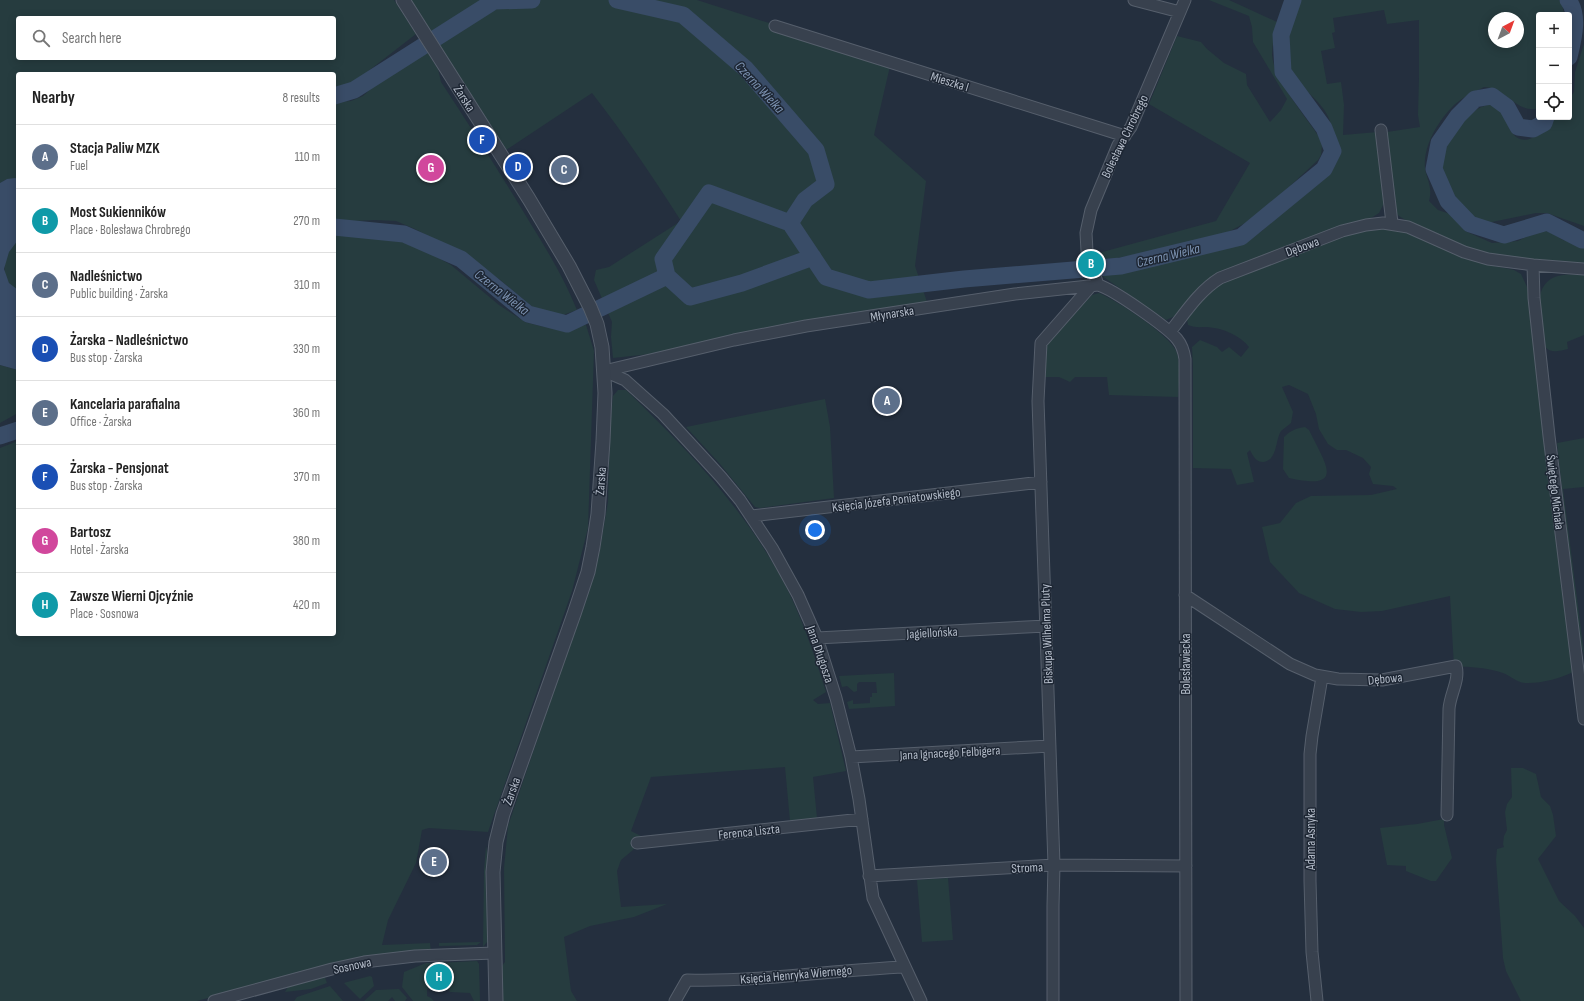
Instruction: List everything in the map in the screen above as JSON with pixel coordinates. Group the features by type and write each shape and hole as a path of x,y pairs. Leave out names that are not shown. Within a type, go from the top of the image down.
{"street":[{"name":"Żarska","path":"402,0 529,199 569,266 582,290 597,324 602,347 604,371 603,441 598,514 588,572 506,807 498,831 494,853 494,953 496,1001"},
{"path":"1134,0 1180,12"},
{"name":"Bolesława Chrobrego","path":"1095,283 1087,251 1086,233 1091,210 1117,148 1133,123 1185,0"},
{"name":"Mieszka I","path":"775,26 1125,136"},
{"path":"1381,130 1392,223"},
{"name":"Dębowa","path":"1170,332 1199,295 1220,278 1342,231 1366,225 1392,223 1413,229 1456,249 1488,259 1533,265"},
{"path":"1533,265 1584,269"},
{"name":"Świętego Michała","path":"1533,265 1534,298 1549,441 1581,668 1584,719"},
{"path":"1095,283 1112,291 1170,332"},
{"name":"Młynarska","path":"604,371 734,340 806,326 1095,283"},
{"name":"Biskupa Wilhelma Pluty","path":"1053,1001 1054,865 1038,401 1041,343 1095,283"},
{"name":"Bolesławiecka","path":"1170,332 1182,347 1185,360 1186,1001"},
{"name":"Jana Długosza","path":"604,371 625,380 663,414 700,452 752,516 788,576 817,638 836,698 851,757 873,898 921,1001"},
{"name":"Księcia Józefa Poniatowskiego","path":"752,516 1040,482"},
{"name":"Dębowa","path":"1185,595 1290,664 1306,672 1322,677 1382,680 1456,666 1457,678 1451,695 1449,709 1447,815"},
{"name":"Jagiellońska","path":"817,638 1046,626"},
{"name":"Adama Asnyka","path":"1317,1001 1312,952 1310,881 1310,760 1312,736 1322,677"},
{"name":"Jana Ignacego Felbigera","path":"851,757 1050,746"},
{"name":"Ferenca Liszta","path":"637,843 862,820"},
{"name":"Stroma","path":"869,876 1054,865 1186,866"},
{"name":"Sosnowa","path":"214,1001 332,969 364,962 396,957 494,953"},
{"name":"Księcia Henryka Wiernego","path":"676,1001 687,980 722,981 856,969 905,967"}],"green space":[{"path":"0,0 394,0 416,34 349,86 336,86 336,72 16,72 16,179 7,179 0,183"},
{"path":"411,0 697,0 891,62 874,135 926,181 915,266 929,308 678,351 613,358 611,337 612,322 594,280 596,270 609,267 681,221 638,156 592,93 506,150"},
{"path":"1209,0 1229,0 1277,22 1272,51 1274,65 1284,87 1320,138 1322,145 1321,155 1318,160 1275,200 1247,222 1219,237 1183,246 1117,258 1095,259 1095,254 1216,221 1250,163 1149,104 1177,36 1201,42 1224,63 1246,74 1247,85 1270,122 1281,110 1287,99 1253,42 1252,27 1249,16"},
{"path":"1300,0 1559,0 1562,3 1564,12 1536,12 1536,108 1525,108 1518,105 1492,88 1484,87 1472,93 1454,105 1438,125 1429,142 1425,159 1425,168 1430,188 1429,201 1438,210 1450,214 1465,231 1492,243 1518,241 1539,230 1550,232 1563,240 1584,245 1584,263 1514,258 1478,252 1410,223 1396,213 1387,132 1420,127 1418,115 1419,20 1387,24 1384,10 1333,18 1335,32 1332,33 1335,48 1321,51 1327,84 1341,82 1344,105 1343,135 1378,132 1385,201 1379,213 1368,220 1350,223 1277,250 1245,264 1175,316 1166,320 1102,276 1106,273 1190,256 1247,239 1262,231 1281,211 1336,163 1338,157 1337,144 1328,117 1318,102 1293,75 1288,65 1286,49 1290,21 1295,6"},
{"path":"1584,44 1584,226 1547,213 1536,213 1487,223 1474,217 1462,207 1451,194 1443,178 1442,160 1447,143 1452,135 1471,113 1488,105 1493,105 1498,108 1513,134 1524,140 1536,136 1552,120 1572,120 1572,95 1574,92 1575,72"},
{"path":"426,50 438,69 441,82 497,168 549,253 577,310 557,317 546,315 535,309 499,279 451,248 396,221 375,220 336,222 336,102 351,101 363,96 377,83"},
{"path":"1376,228 1402,230 1458,255 1484,264 1514,270 1521,274 1528,289 1544,443 1573,672 1543,682 1525,683 1503,673 1491,670 1473,667 1454,667 1450,596 1382,611 1361,612 1335,609 1299,593 1270,562 1262,527 1280,523 1296,503 1311,496 1371,495 1397,489 1393,486 1373,484 1369,474 1371,467 1363,458 1346,450 1337,450 1328,444 1319,429 1316,414 1308,394 1289,385 1282,387 1293,412 1291,423 1281,431 1274,454 1271,458 1263,462 1258,461 1250,450 1247,453 1254,482 1237,485 1231,469 1193,468 1192,347 1200,340 1217,347 1222,352 1229,347 1241,357 1249,347 1241,339 1225,331 1188,325 1187,319 1193,310 1216,285 1356,232"},
{"path":"336,231 391,235 410,242 451,265 499,305 525,322 544,327 563,328 586,325 594,351 588,528 572,591 488,832 429,828 422,830 416,863 388,920 382,945 430,943 431,951 301,973 197,1001 0,1001 0,448 16,442 16,636 336,636"},
{"path":"16,243 16,289 9,284 5,274 5,263 8,253"},
{"path":"1584,271 1584,335 1567,342 1568,349 1555,351 1549,350 1544,346 1539,303 1540,294 1543,287 1552,278 1565,275 1580,275"},
{"path":"1099,293 1118,303 1155,328 1173,346 1177,353 1179,364 1178,397 1109,395 1107,377 1075,377 1070,382 1059,377 1044,377 1046,347 1087,300 1092,295"},
{"path":"0,365 16,369 16,414 0,423"},
{"path":"618,390 626,390 670,433 731,502 766,552 789,593 812,649 826,692 813,700 818,704 830,703 846,771 813,777 817,818 790,821 785,767 651,777 631,831 641,836 633,850 621,860 617,871 621,907 667,904 634,917 590,926 564,937 571,991 577,1001 501,1001 502,966 505,962 504,868 508,826 599,554 608,502 610,426 613,396"},
{"path":"825,399 830,427 834,498 760,508 755,507 720,464 686,427"},
{"path":"1305,427 1309,430 1325,463 1327,471 1325,477 1319,480 1307,481 1289,478 1283,469 1284,437 1293,430"},
{"path":"1584,438 1584,487 1563,489 1584,653 1580,645 1573,591 1557,443"},
{"path":"894,673 895,706 849,709 847,702 853,700 853,704 870,703 872,693 877,693 876,682 859,682 857,684 857,691 854,692 847,686 842,687 839,676"},
{"path":"1511,768 1523,768 1536,774 1541,797 1550,806 1553,815 1556,836 1538,859 1559,901 1575,916 1584,928 1584,1001 1521,1001 1506,971 1503,958 1496,860 1497,849 1504,847 1504,836 1507,830 1505,812 1507,804 1512,797"},
{"path":"1444,819 1444,825 1452,858 1436,881 1431,881 1406,871 1406,866 1387,865 1380,828"},
{"path":"486,846 488,856 488,936 487,942 483,947 484,870"},
{"path":"948,878 953,940 922,942 917,880"},
{"path":"481,942 477,945 439,946 439,943"},
{"path":"477,961 479,964 480,1001 474,1001 470,993 450,992 448,988 427,989 427,996 434,1001 413,1001 402,987 404,972 426,963 433,963 433,973 437,972 436,963"},
{"path":"324,975 327,983 311,989 285,992 289,985"},
{"path":"370,976 372,977 374,986 360,999 344,983 347,982"},
{"path":"330,986 343,1001 294,1001 297,997"},
{"path":"399,989 407,998 405,1001 395,1001 392,997 388,1001 364,1001 376,990"}],"water":[{"path":"16,178 16,243 9,252 4,269 9,283 16,288 16,369 0,365 0,183 7,179"}],"waterway":[{"name":"Czerna Wielka","path":"336,95 354,90 494,1 532,0"},
{"name":"Czerna Wielka","path":"617,0 683,15 746,69 816,150 826,184 805,200 790,223 826,277 869,290 964,279 1121,266 1241,237 1324,169 1333,151 1324,128 1283,72 1281,35 1293,0"},
{"name":"Czerna Wielka","path":"1568,0 1572,6 1575,20 1571,48"},
{"name":"Czerna Wielka","path":"1545,120 1544,123 1533,129 1518,127 1507,107 1492,96 1475,99 1458,116 1439,143 1434,169 1448,201 1470,224 1504,235 1547,222 1584,240"},
{"name":"Czerna Wielka","path":"667,276 663,259 709,193 790,223"},
{"name":"Czerna Wielka","path":"336,227 404,234 461,259 528,314 567,324 667,276 690,297 742,283 813,257"},
{"name":"Czerna Wielka","path":"0,436 16,431"}],"place":[{"name":"Żarska - Pensjonat","path":"482,140"},
{"name":"Żarska - Nadleśnictwo","path":"518,167"},
{"name":"Bartosz","path":"431,168"},
{"name":"Nadleśnictwo","path":"564,170"},
{"name":"Most Sukienników","path":"1091,264"},
{"name":"Stacja Paliw MZK","path":"887,401"},
{"name":"Kancelaria parafialna","path":"434,862"},
{"name":"Zawsze Wierni Ojcyźnie","path":"439,977"}]}
